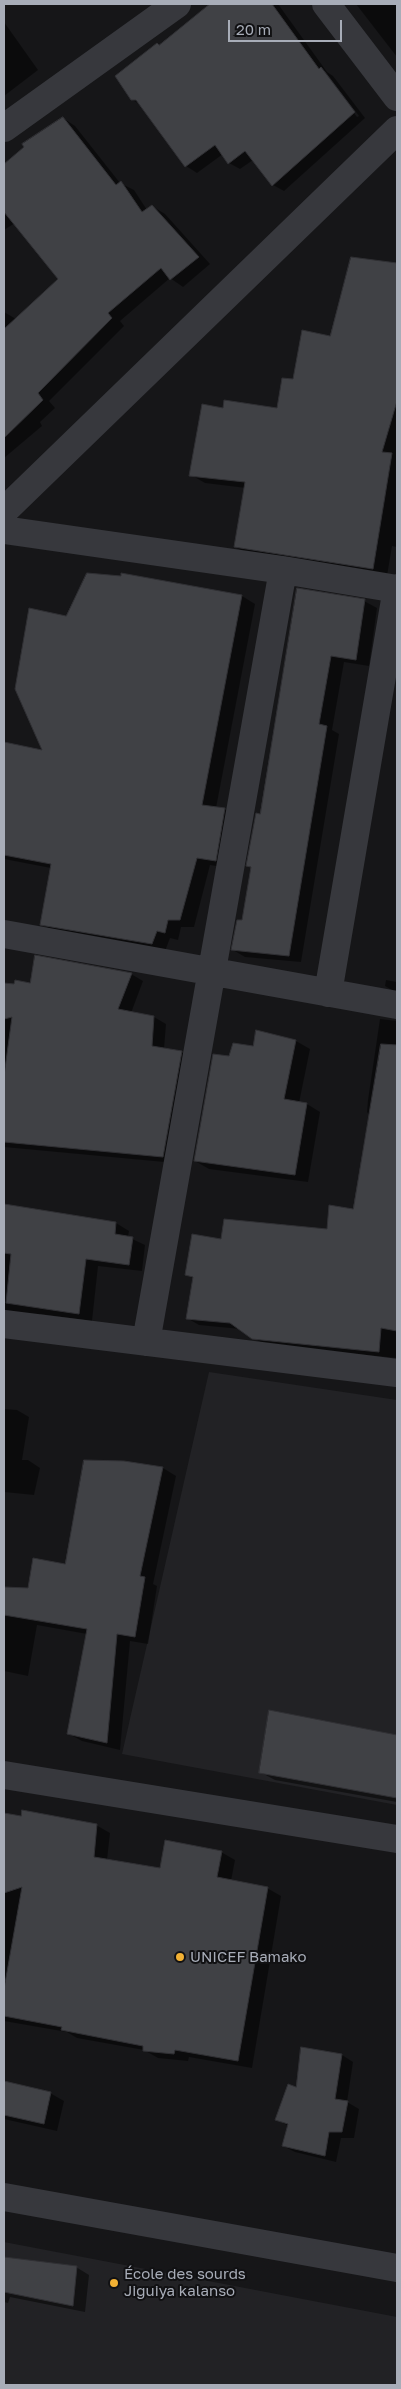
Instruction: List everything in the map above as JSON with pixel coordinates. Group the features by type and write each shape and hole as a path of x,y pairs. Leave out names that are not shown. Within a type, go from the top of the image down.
{"street":[{"path":"4,128 176,4"},
{"path":"326,4 397,97"},
{"path":"4,511 397,130"},
{"path":"4,530 397,588 328,993"},
{"path":"146,1342 283,570"},
{"path":"4,934 397,1005"},
{"path":"4,1324 397,1373"},
{"path":"4,1775 397,1839"},
{"path":"4,2197 397,2268"}],"shaded area":[{"path":"209,1372 397,1400 397,1805 122,1754"},
{"name":"École des sourds Jiguiya kalanso","path":"4,2242 397,2317 397,2385 4,2385"}],"building":[{"path":"210,4 272,4 319,69 321,67 355,112 272,186 245,151 228,164 215,145 185,167 136,100 131,100 115,76 157,43 159,45"},
{"path":"63,117 116,185 121,181 142,212 152,205 199,257 170,280 161,268 108,313 112,318 38,393 43,400 4,438 4,329 58,279 4,212 4,164 24,147 22,144"},
{"path":"351,257 397,263 397,401 382,452 392,453 373,569 234,547 245,482 189,476 202,404 223,408 224,400 277,408 282,378 293,379 302,330 330,336"},
{"path":"87,573 121,576 121,573 242,595 202,805 225,808 216,861 197,858 180,920 168,920 165,933 157,931 152,944 40,925 51,864 4,855 4,742 42,750 15,689 29,608 66,616"},
{"path":"297,588 365,599 356,660 331,656 319,724 327,726 289,956 231,950 237,920 242,920 251,867 246,866 256,813 260,814"},
{"path":"35,955 132,973 118,1009 154,1016 152,1046 182,1051 163,1157 4,1142 4,1076 12,1017 4,1019 4,983 14,984 15,980 30,983"},
{"path":"256,1030 296,1040 284,1099 307,1103 295,1175 194,1161 213,1054 229,1056 233,1043 253,1046"},
{"path":"381,1044 397,1045 397,1331 381,1328 379,1352 252,1339 230,1323 186,1319 193,1277 185,1275 192,1234 221,1239 224,1219 327,1229 329,1205 353,1209"},
{"path":"4,1204 116,1222 115,1234 133,1237 129,1265 86,1259 79,1314 6,1303 11,1254 4,1253"},
{"path":"84,1460 124,1461 163,1467 140,1576 145,1577 135,1637 117,1634 107,1743 67,1734 87,1629 4,1615 4,1587 28,1588 33,1558 65,1564"},
{"path":"269,1710 397,1735 397,1798 259,1773"},
{"path":"22,1810 97,1824 94,1857 160,1868 165,1840 222,1851 217,1877 268,1887 238,2061 175,2050 174,2054 143,2051 143,2046 61,2030 62,2027 4,2016 4,1989 22,1887 4,1893 4,1813 21,1816"},
{"path":"301,2047 342,2054 335,2099 348,2101 342,2132 329,2132 325,2156 282,2146 288,2124 275,2120 288,2084 296,2087"},
{"path":"4,2081 51,2092 44,2124 4,2115"},
{"path":"4,2257 77,2266 73,2306 4,2292"}],"place":[{"name":"UNICEF Bamako","path":"180,1957"},
{"name":"École des sourds Jiguiya kalanso","path":"114,2283"}]}
